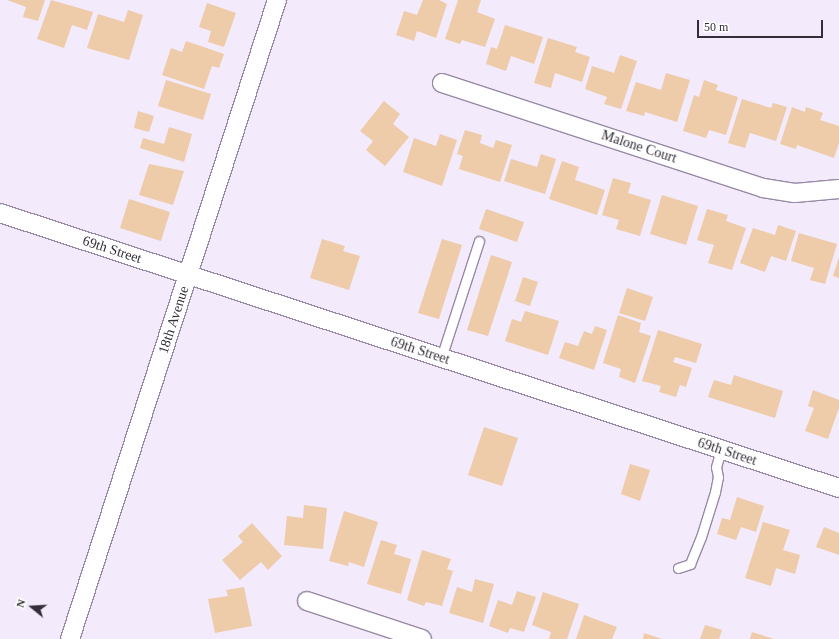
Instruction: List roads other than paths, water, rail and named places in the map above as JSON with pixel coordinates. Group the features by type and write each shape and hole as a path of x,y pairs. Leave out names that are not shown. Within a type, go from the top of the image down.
{"street":[{"name":"18th Avenue","path":"70,639 277,0"},
{"name":"Malone Court","path":"442,83 762,188 795,193 839,189"},
{"name":"69th Street","path":"0,213 839,488"},
{"path":"307,601 422,639"}],"lane":[{"path":"441,358 479,241"},
{"path":"678,568 690,564 701,537 715,492 718,477 716,468 721,449"}]}
